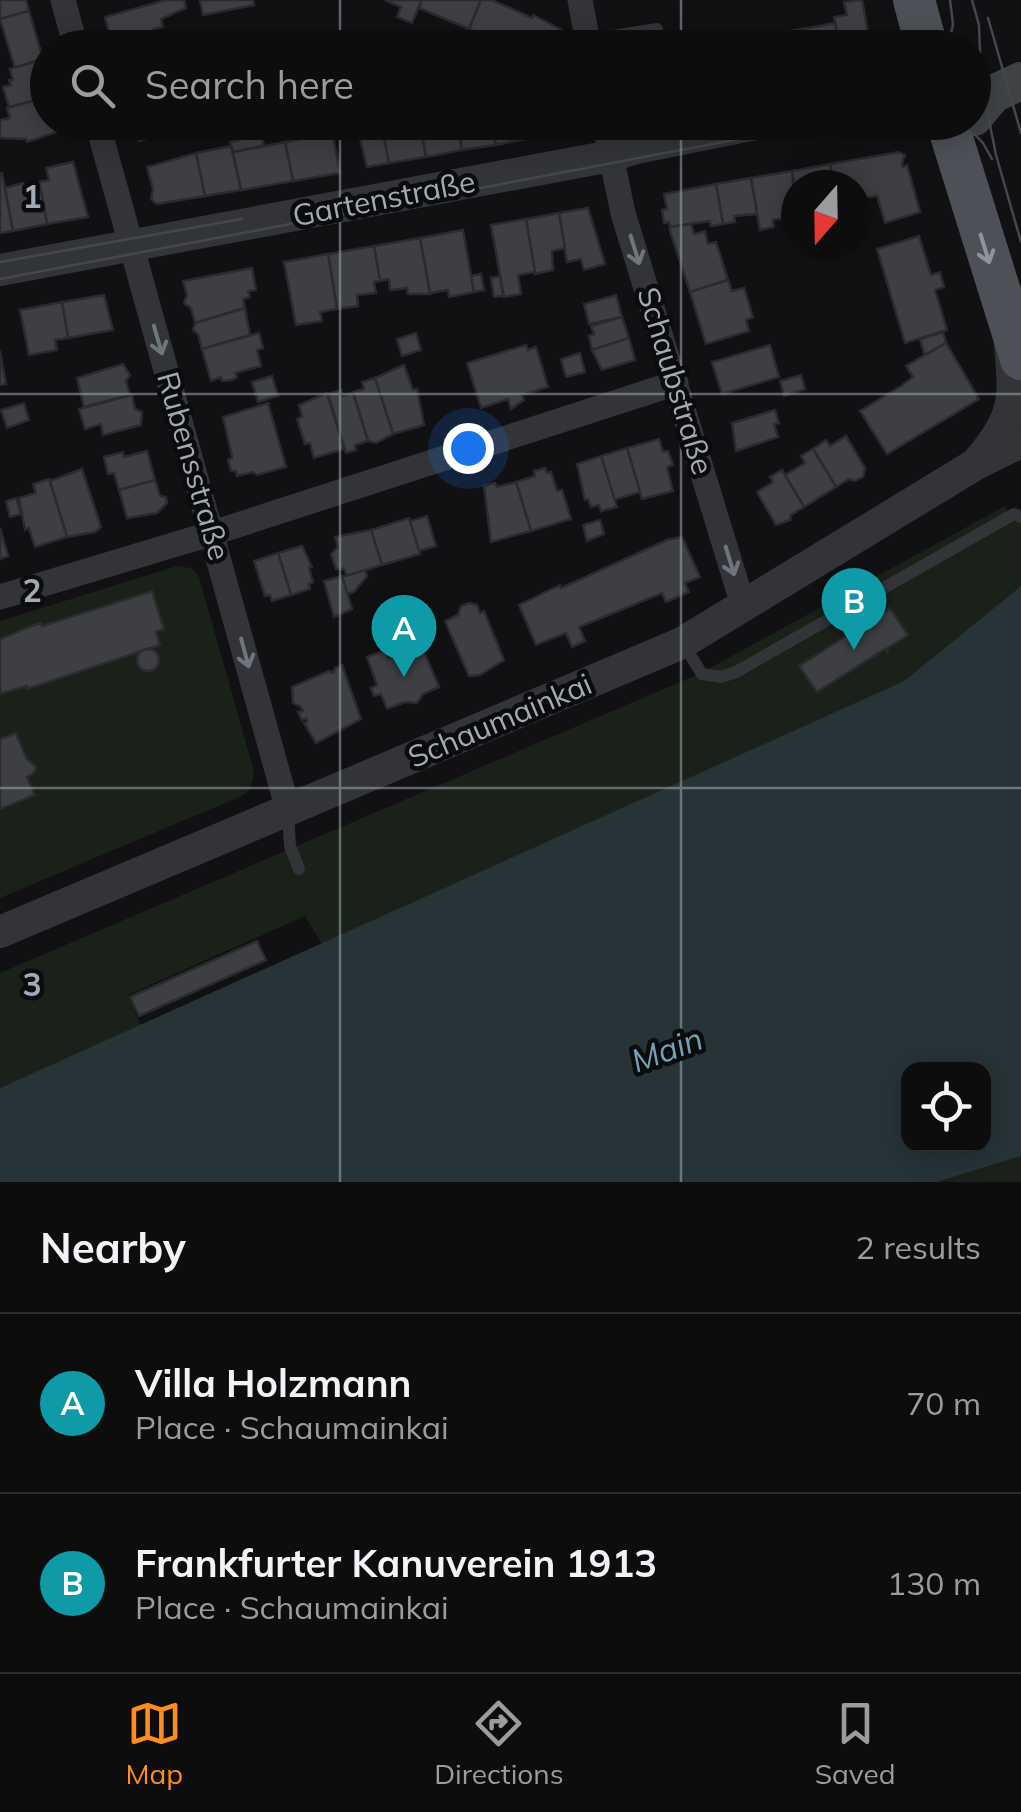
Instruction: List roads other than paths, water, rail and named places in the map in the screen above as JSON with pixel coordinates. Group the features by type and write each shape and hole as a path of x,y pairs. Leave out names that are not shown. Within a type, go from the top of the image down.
{"main road":[{"path":"991,96 1021,80"},
{"path":"952,140 1015,339"},
{"path":"960,165 967,140"}],"street":[{"path":"63,0 71,30"},
{"path":"580,0 585,30"},
{"name":"Rubensstraße","path":"102,140 288,810"},
{"name":"Schaubstraße","path":"608,140 623,213 744,604"},
{"name":"Gartenstraße","path":"0,270 611,156 676,140"},
{"path":"1015,339 1015,430"},
{"path":"0,597 213,533 676,383"},
{"name":"Schaumainkai","path":"0,932 682,643 976,464 1015,430"}],"lane":[{"path":"652,30 657,29"},
{"path":"682,643 702,674 721,677 736,672 1014,514 1021,516"},
{"path":"288,810 290,846 299,868"}],"water":[{"name":"Main","path":"1021,586 1021,1156 937,1182 0,1182 0,1088 904,681"}],"tram line":[{"path":"950,0 952,30"},
{"path":"972,0 979,30"},
{"path":"988,18 1021,133"},
{"path":"991,130 1021,242"},
{"path":"0,279 734,140"},
{"path":"980,140 992,159"},
{"path":"0,262 242,219"}],"place":[{"name":"Frankfurter Kanuverein 1913","path":"854,650"},
{"name":"Villa Holzmann","path":"404,677"}]}
